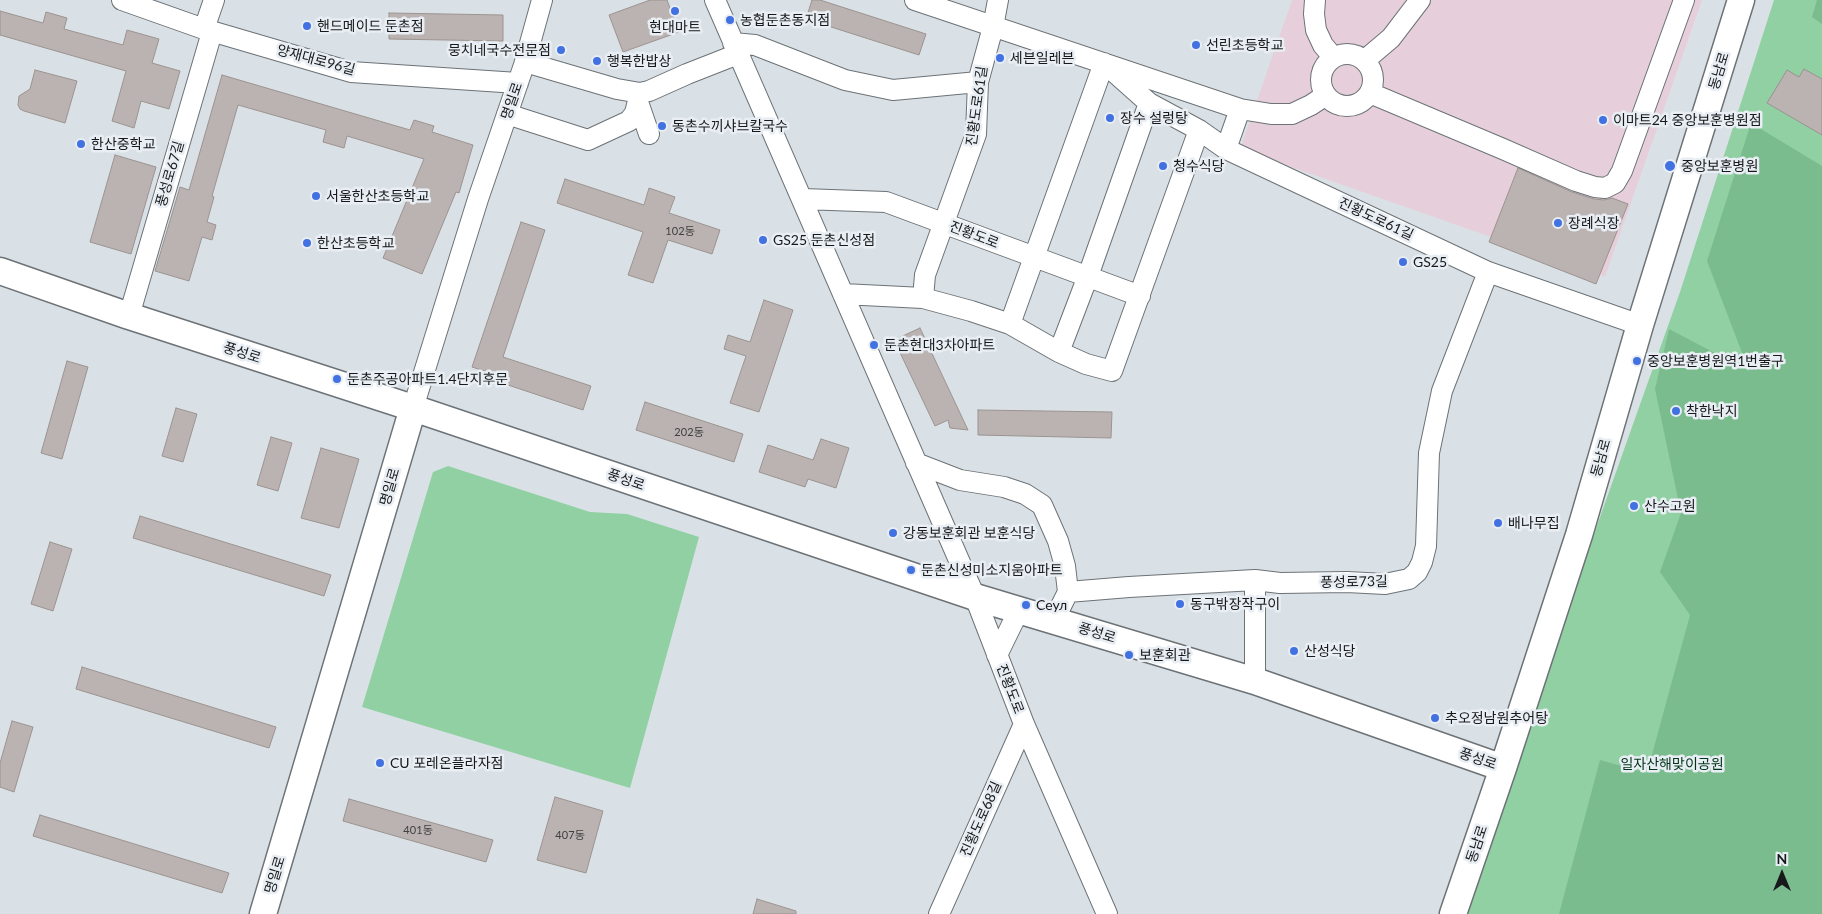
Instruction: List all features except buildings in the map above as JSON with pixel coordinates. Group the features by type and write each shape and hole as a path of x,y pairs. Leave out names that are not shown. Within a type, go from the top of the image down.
{"main road":[{"name":"동남로","path":"1453,914 1579,535 1640,325 1741,0"},
{"name":"풍성로","path":"0,271 129,316 413,408 975,597 1254,681 1503,768"},
{"name":"명일로","path":"263,914 413,408"}],"street":[{"name":"양재대로96길","path":"122,0 208,30 351,72 518,83"},
{"name":"풍성로67길","path":"129,316 208,30 214,0"},
{"name":"명일로","path":"413,408 478,199 518,83 542,0"},
{"name":"진황도로","path":"715,0 975,597 1024,724 1107,914"},
{"name":"진황도로61길","path":"915,0 1240,109 1271,114 1292,114 1326,95"},
{"name":"진황도로61길","path":"923,298 925,275 976,134 978,82 993,27 998,0"},
{"path":"1315,0 1316,30 1323,45 1333,58"},
{"path":"1365,60 1391,38 1420,0"},
{"path":"1370,93 1503,148 1576,181 1605,188 1615,183 1622,171 1684,0"},
{"path":"507,114 588,140 629,121 639,98 649,91 736,49 755,45 845,80 893,90 978,82"},
{"path":"1341,54 1358,56 1365,60 1373,76 1370,93 1357,104 1348,106 1332,101 1322,87 1321,78 1327,63 1341,54"},
{"path":"524,62 617,89 639,98"},
{"path":"1010,324 1104,63"},
{"name":"진황도로61길","path":"1104,63 1149,103 1199,130 1226,149 1488,272 1640,325"},
{"path":"639,98 649,134"},
{"path":"1059,352 1149,103"},
{"path":"1226,149 1240,109"},
{"path":"843,294 923,298 970,311 1010,324 1059,352 1086,364 1112,371 1199,130"},
{"name":"진황도로","path":"802,199 886,202 1140,296"},
{"name":"풍성로73길","path":"1068,592 1255,580 1280,583 1347,582 1385,584 1408,579 1417,572 1426,546 1429,453 1442,391 1488,272"},
{"path":"916,462 960,480 1004,487 1025,494 1042,505 1065,566 1068,592 1054,620"},
{"path":"1254,681 1255,580"},
{"path":"997,655 1019,610"},
{"name":"진황도로68길","path":"939,914 1024,724"}],"shaded area":[{"name":"중앙보훈병원","path":"1292,0 1702,0 1605,277 1240,149"}],"green space":[{"name":"일자산해맞이공원","path":"1774,0 1822,0 1822,914 1466,914 1509,773 1680,292"},
{"path":"1817,0 1822,0 1822,24 1812,17"},
{"name":"일자산해맞이공원","path":"1751,123 1822,166 1822,914 1559,914 1600,760 1647,773 1690,615 1660,572 1681,513 1655,389 1669,329 1749,371 1707,261"},
{"path":"448,466 590,512 627,514 699,537 630,788 362,707 433,472"}],"place":[{"name":"현대마트","path":"675,11"},
{"name":"농협둔촌동지점","path":"730,20"},
{"name":"핸드메이드 둔촌점","path":"307,26"},
{"name":"선린초등학교","path":"1196,45"},
{"name":"뭉치네국수전문점","path":"561,50"},
{"name":"세븐일레븐","path":"1000,58"},
{"name":"행복한밥상","path":"597,61"},
{"name":"장수 설렁탕","path":"1110,118"},
{"name":"이마트24 중앙보훈병원점","path":"1603,120"},
{"name":"동촌수끼샤브칼국수","path":"662,126"},
{"name":"한산중학교","path":"81,144"},
{"name":"청수식당","path":"1163,166"},
{"name":"중앙보훈병원","path":"1670,166"},
{"name":"서울한산초등학교","path":"316,196"},
{"name":"장례식장","path":"1558,223"},
{"name":"GS25 둔촌신성점","path":"763,240"},
{"name":"한산초등학교","path":"307,243"},
{"name":"GS25","path":"1403,262"},
{"name":"둔촌현대3차아파트","path":"874,345"},
{"name":"중앙보훈병원역1번출구","path":"1637,361"},
{"name":"둔촌주공아파트1.4단지후문","path":"337,379"},
{"name":"착한낙지","path":"1676,411"},
{"name":"산수고원","path":"1634,506"},
{"name":"배나무집","path":"1498,523"},
{"name":"강동보훈회관 보훈식당","path":"893,533"},
{"name":"둔촌신성미소지움아파트","path":"911,570"},
{"name":"동구밖장작구이","path":"1180,604"},
{"name":"Сеул","path":"1026,605"},
{"name":"산성식당","path":"1294,651"},
{"name":"보훈회관","path":"1129,655"},
{"name":"추오정남원추어탕","path":"1435,718"},
{"name":"CU 포레온플라자점","path":"380,763"}]}
